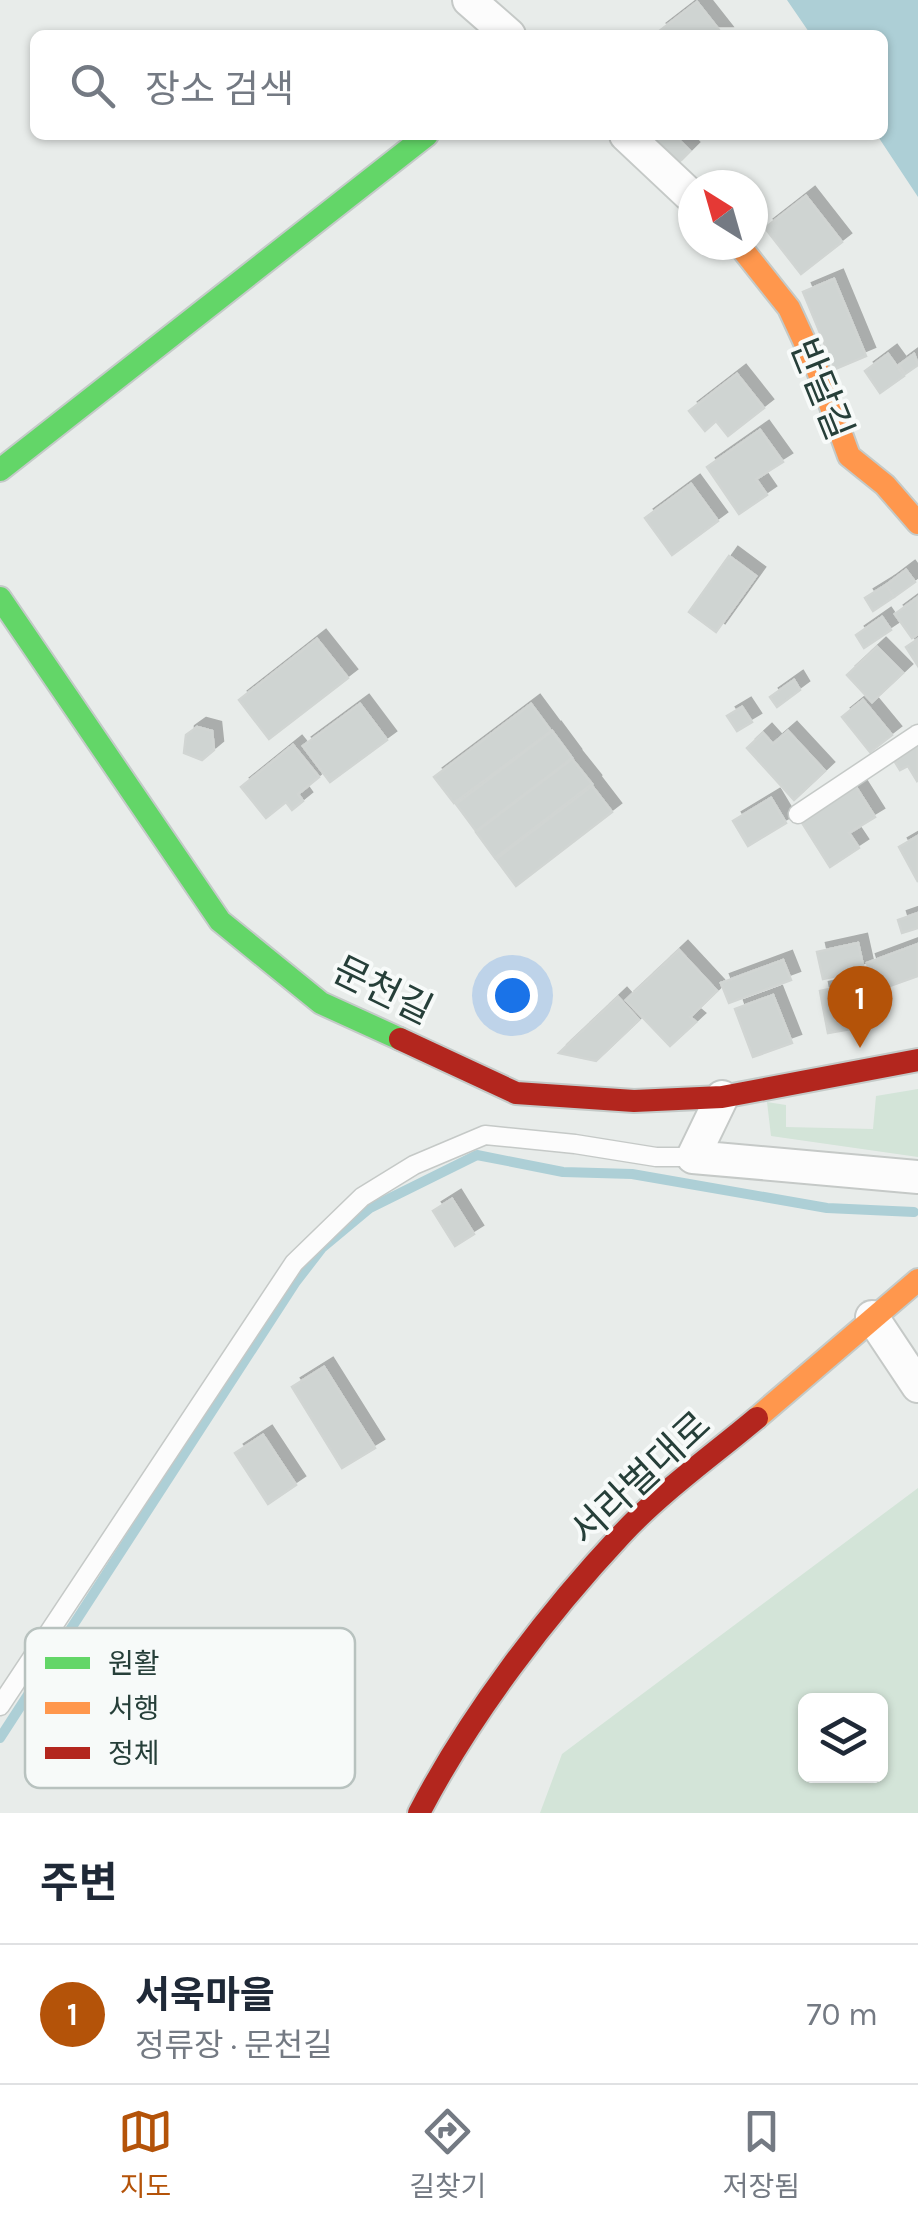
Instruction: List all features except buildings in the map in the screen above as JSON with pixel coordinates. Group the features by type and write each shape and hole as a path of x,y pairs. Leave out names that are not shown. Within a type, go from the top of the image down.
{"street":[{"path":"469,0 503,30"},
{"path":"0,470 421,140"},
{"path":"631,140 678,184"},
{"name":"반달길","path":"752,260 789,308 818,371 849,456 885,485 918,523"},
{"name":"문천길","path":"0,598 220,921 322,1003 516,1092 634,1102 722,1097 918,1060"},
{"path":"722,1097 692,1156 918,1177"},
{"name":"서라벌대로","path":"419,1813 446,1761 523,1654 624,1532 918,1280"},
{"path":"872,1317 918,1386"}],"lane":[{"path":"798,814 918,734"},
{"path":"52,1628 294,1263 362,1197 414,1165 485,1136 656,1157 692,1156"},
{"path":"0,1706 25,1668"}],"green space":[{"path":"918,1089 918,1157 771,1136 767,1102 786,1105 786,1127 873,1129 876,1096"},
{"path":"918,1488 918,1813 540,1813 562,1754"}],"water":[{"path":"787,0 918,0 918,197 880,140 888,140 888,30 808,30"}],"waterway":[{"path":"71,1628 295,1283 322,1248 370,1208 477,1155 563,1172 632,1174 827,1208 914,1212"},
{"path":"0,1738 25,1699"}],"traffic: fast":[{"path":"0,470 421,140"},
{"path":"0,598 220,921 321,1003 400,1039"}],"traffic: slow":[{"path":"751,260 789,308 818,371 849,456 885,485 918,523"},
{"path":"757,1418 918,1280"}],"traffic: jam":[{"path":"400,1039 516,1093 634,1101 722,1097 918,1060"},
{"path":"419,1813 486,1703 594,1565 637,1518 757,1418"}],"place":[{"name":"서욱마을","path":"860,1048"}]}
